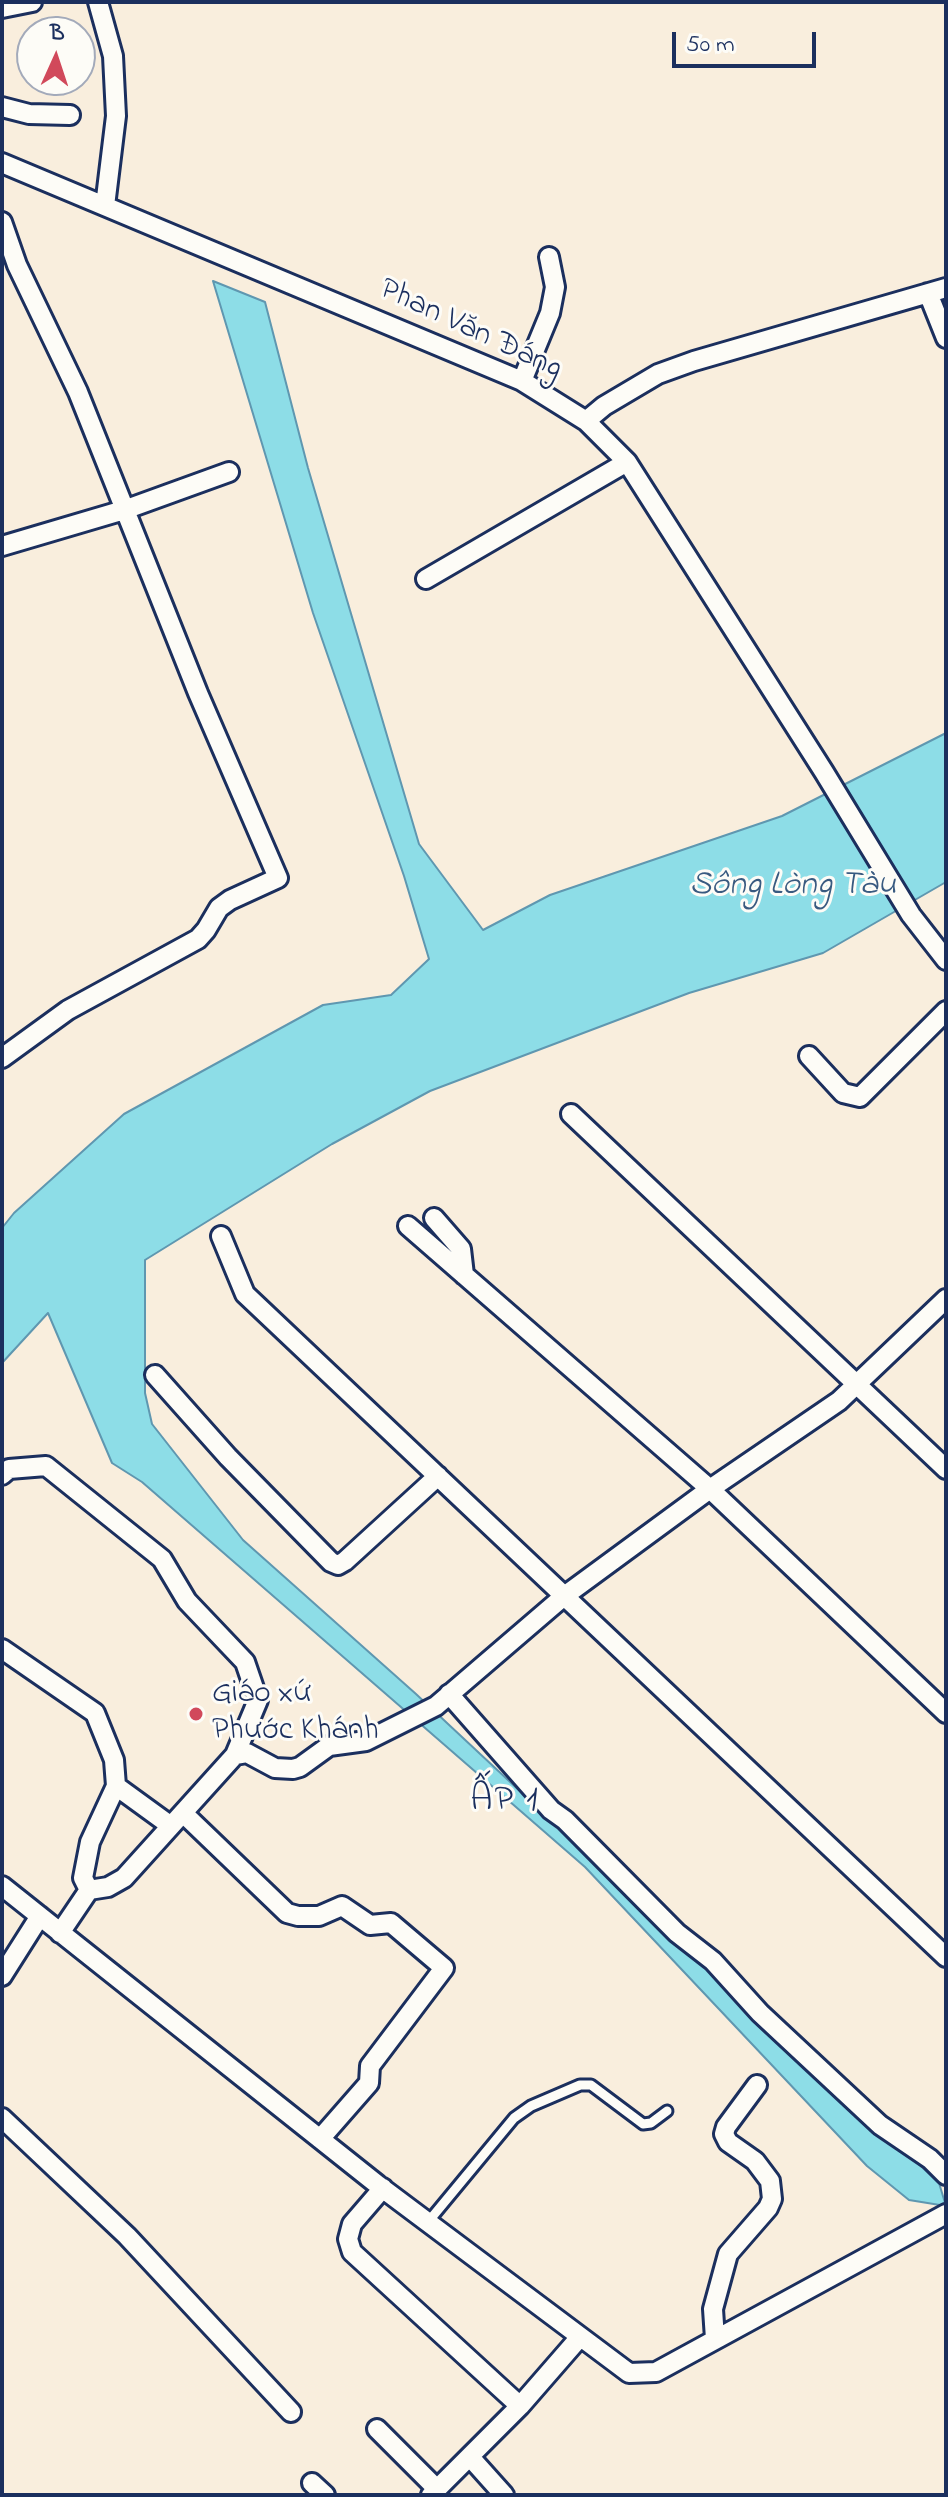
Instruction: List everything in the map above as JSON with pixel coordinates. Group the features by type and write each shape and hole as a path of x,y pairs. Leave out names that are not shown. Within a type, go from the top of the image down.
{"street":[{"path":"2,8 32,2"},
{"path":"98,2 113,56 116,116 106,198"},
{"path":"2,107 29,114 70,115"},
{"name":"Phan Văn Đáng","path":"2,163 106,198 522,381 586,421 627,462 911,915 946,960"},
{"path":"2,222 17,265 78,392 198,693 278,878 230,900 219,908 198,939 68,1010 2,1058"},
{"path":"522,381 550,313 555,287 549,257"},
{"path":"586,421 604,406 658,374 937,291 946,338"},
{"path":"426,579 627,462"},
{"path":"2,546 124,510 229,472"},
{"path":"809,1056 843,1093 860,1097 946,1011"},
{"path":"571,1114 946,1469"},
{"path":"434,1218 461,1249 464,1275"},
{"path":"408,1226 710,1489 946,1713"},
{"path":"221,1236 245,1294 946,1957"},
{"path":"235,1755 247,1753 275,1768 293,1769 329,1746 366,1741 442,1700 563,1597 710,1489 815,1419 857,1385 946,1299"},
{"path":"155,1375 228,1457 331,1562 338,1565 438,1476"},
{"path":"2,1475 9,1469 46,1466 162,1559 187,1601 245,1662 258,1700 235,1755 124,1878 108,1887 89,1890 60,1933"},
{"path":"2,1649 95,1713 114,1760 116,1786 90,1842 83,1878 89,1890"},
{"path":"442,1700 677,1933 713,1961 754,2006 880,2125 930,2159 946,2175"},
{"path":"116,1786 177,1819 287,1913 319,1916 342,1906 370,1925 391,1923 444,1968 370,2066 369,2083 320,2139"},
{"path":"2,1886 383,2188 629,2373 656,2372 946,2214"},
{"path":"2,1976 40,1916"},
{"path":"715,2339 713,2309 728,2254 768,2208 772,2199 770,2181 755,2161 728,2142 724,2134 757,2085"},
{"path":"2,2118 127,2236 291,2412"},
{"path":"383,2188 352,2224 348,2239 352,2252 520,2406"},
{"path":"377,2429 434,2492 520,2406 580,2337"},
{"path":"470,2457 504,2495"}],"lane":[{"path":"428,2222 514,2118 531,2106 580,2085 591,2085 641,2124 651,2123 667,2111"}],"water":[{"name":"Sông Lòng Tàu","path":"213,281 265,302 308,468 419,844 483,930 550,895 782,816 946,733 946,882 823,953 689,993 430,1091 332,1144 145,1260 145,1393 152,1424 243,1540 416,1694 939,2183 946,2206 909,2200 867,2166 585,1867 142,1482 112,1463 48,1313 2,1363 2,1228 14,1213 124,1114 323,1005 391,995 429,959 404,876 313,613"}],"place":[{"name":"Giáo xứ Phước Khánh","path":"196,1714"}],"district":[{"name":"ẤP 1","path":"505,1803"}]}
